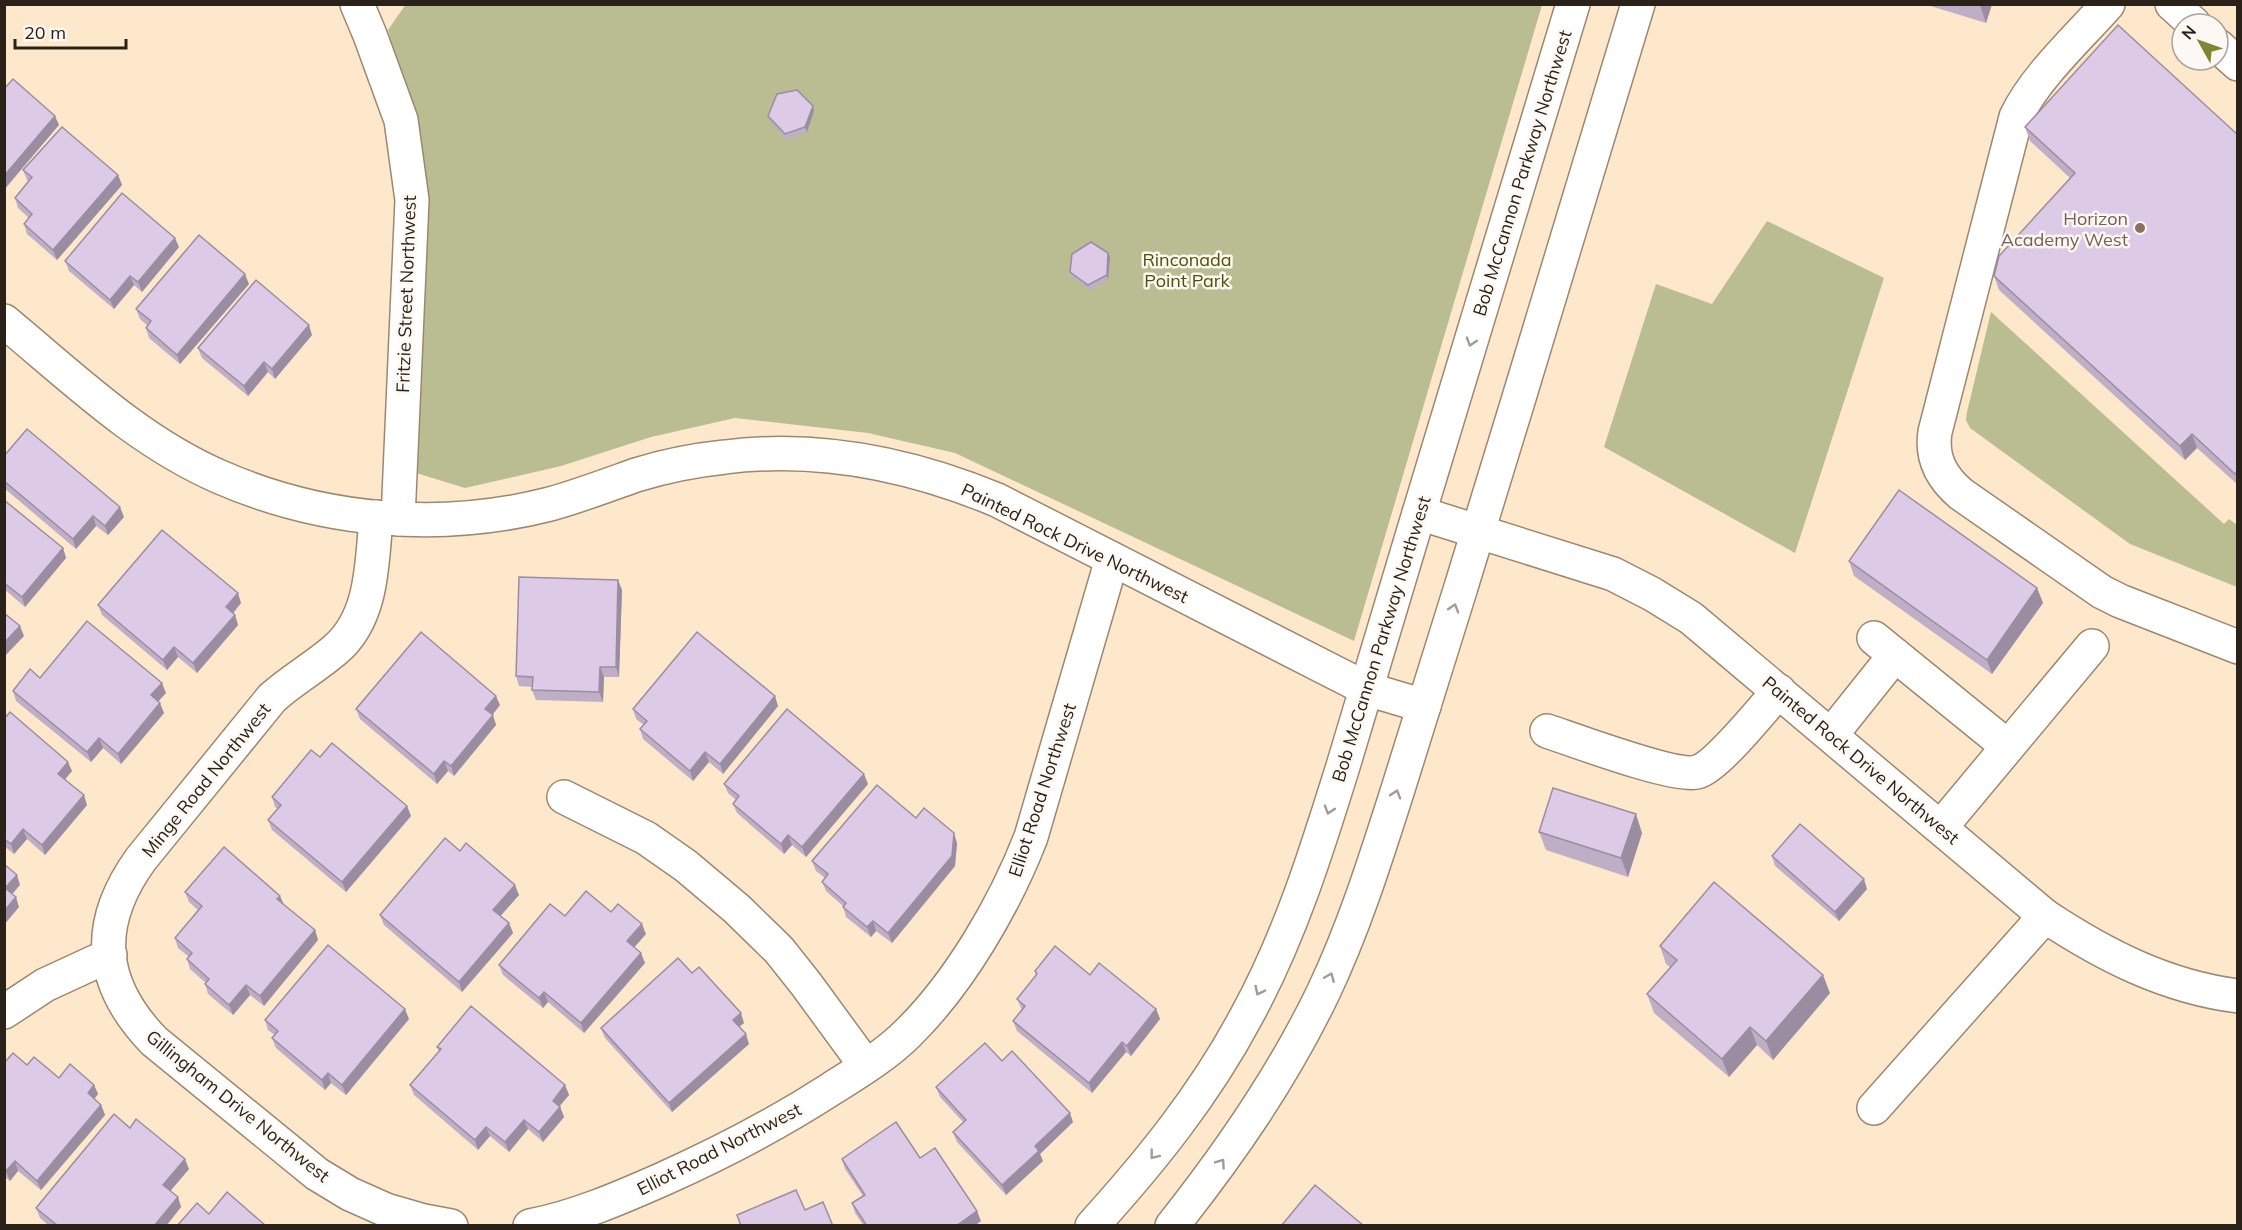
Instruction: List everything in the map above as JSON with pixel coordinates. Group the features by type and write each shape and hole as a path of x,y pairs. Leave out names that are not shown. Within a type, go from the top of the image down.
{"street":[{"name":"Fritzie Street Northwest","path":"357,4 401,120 412,200 387,518"},
{"name":"Bob McCannon Parkway Northwest","path":"1092,1226 1137,1177 1177,1126 1214,1073 1275,959 1300,899 1367,688 1573,4"},
{"path":"1172,1226 1214,1174 1254,1116 1291,1055 1352,927 1424,706 1638,4"},
{"path":"2108,4 2036,85 2022,104 2016,117 1935,432 1934,456 1947,482 1960,494 2102,592 2238,647"},
{"name":"Painted Rock Drive Northwest","path":"9,334 139,432 178,456 219,477 262,494 307,507 387,518 453,519 502,514 550,504 639,474 682,464 771,453 815,454 908,469 953,482 997,500 1367,688 1424,706"},
{"name":"Painted Rock Drive Northwest","path":"1419,513 1613,574 1652,594 1690,618 2046,916 2086,943 2128,965 2173,982 2238,996"},
{"name":"Minge Road Northwest","path":"110,955 110,929 116,904 126,880 141,859 272,698 286,685 336,649 351,632 366,599 387,518"},
{"name":"Elliot Road Northwest","path":"530,1226 561,1220 636,1191 710,1157 791,1115 866,1066 907,1034 942,995 989,924 1015,878 1031,837 1112,559"},
{"path":"1831,735 1885,646 2007,746"},
{"path":"1941,827 2092,646"},
{"path":"1547,731 1675,771 1698,772 1723,753 1779,691"},
{"path":"564,797 646,838 686,866 737,909 779,950 866,1066"},
{"path":"1874,1108 2046,916"},
{"path":"4,1012 45,985 110,955"},
{"name":"Gillingham Drive Northwest","path":"110,955 114,980 123,1002 137,1023 154,1041 286,1150 317,1174 350,1194 386,1210 423,1221 447,1225"}],"green space":[{"name":"Rinconada Point Park","path":"406,4 1542,5 1354,641 955,453 868,433 735,418 651,437 561,466 465,488 413,472 417,134 388,30"},
{"path":"1767,221 1884,278 1795,553 1604,447 1656,284 1712,304"},
{"path":"1991,312 2224,524 2229,519 2237,525 2237,587 2130,544 1970,428 1966,420 1967,412"}],"building":[{"name":"Horizon Academy West","path":"2118,25 2238,135 2238,471 2235,474 2192,434 2180,446 1994,276 1999,256 2075,173 2025,127"},
{"path":"13,79 55,116 4,176 4,89"},
{"path":"797,90 813,106 805,127 785,134 768,116 777,94"},
{"path":"62,127 118,175 53,250 24,224 32,214 15,198 32,177 23,170"},
{"path":"122,193 175,238 138,282 130,276 110,300 65,261"},
{"path":"199,235 245,274 177,355 146,328 151,321 136,309"},
{"path":"1091,242 1108,253 1107,275 1088,285 1070,272 1072,254"},
{"path":"256,280 309,325 272,369 264,362 244,386 198,348"},
{"path":"27,429 120,507 105,526 93,516 73,539 4,481 4,456"},
{"path":"1899,490 2037,588 1987,660 1849,561"},
{"path":"4,500 63,548 22,597 4,583"},
{"path":"162,530 238,593 226,607 235,615 193,663 174,647 163,660 98,605"},
{"path":"519,577 618,580 616,667 600,667 599,692 532,690 533,677 516,676"},
{"path":"4,613 20,626 4,643"},
{"path":"87,621 162,683 151,695 160,703 118,754 99,738 87,752 13,691 30,669 40,678"},
{"path":"421,632 496,696 485,709 493,715 451,766 444,761 434,774 356,709"},
{"path":"697,632 775,696 720,764 705,752 690,771 640,729 647,721 633,709"},
{"path":"787,709 864,774 802,847 788,835 781,844 733,804 739,796 724,784"},
{"path":"10,712 68,762 58,774 84,795 42,845 23,829 11,844 4,839 4,719"},
{"path":"332,743 407,806 342,882 268,820 281,805 272,797 311,750 320,757"},
{"path":"877,785 916,818 924,808 954,833 952,856 888,933 873,921 867,927 843,907 846,903 822,882 828,874 812,861"},
{"path":"1553,788 1636,814 1621,858 1539,832"},
{"path":"1800,824 1864,879 1835,912 1772,856"},
{"path":"445,838 460,851 466,843 515,885 493,910 509,923 459,982 380,915"},
{"path":"224,847 280,896 277,899 315,930 260,996 246,985 229,1005 205,984 209,979 187,959 192,953 175,938 202,906 185,892"},
{"path":"4,864 17,875 5,888 16,897 4,911"},
{"path":"1714,882 1823,975 1766,1041 1750,1027 1722,1059 1647,994 1677,960 1660,946"},
{"path":"586,891 611,912 618,904 642,924 627,941 641,953 581,1023 544,992 539,998 499,965 550,904 565,916"},
{"path":"328,945 405,1009 342,1085 328,1073 322,1080 272,1038 278,1031 265,1020"},
{"path":"1055,946 1090,975 1099,963 1156,1009 1127,1046 1122,1042 1089,1083 1013,1021 1025,1006 1017,999"},
{"path":"678,958 692,973 699,967 741,1013 733,1020 746,1034 669,1103 601,1028"},
{"path":"471,1006 565,1085 553,1101 560,1107 539,1132 524,1120 505,1142 486,1127 475,1140 410,1085 441,1049 437,1047"},
{"path":"985,1043 1002,1061 1012,1051 1070,1113 1035,1146 1039,1151 1002,1185 953,1132 966,1120 936,1087"},
{"path":"13,1053 27,1065 34,1057 59,1078 70,1064 94,1085 88,1093 101,1105 37,1181 15,1161 6,1171 4,1169 4,1063"},
{"path":"114,1114 130,1128 136,1119 185,1159 163,1185 178,1197 154,1226 58,1226 36,1208"},
{"path":"896,1122 920,1158 935,1148 977,1211 956,1226 867,1226 852,1203 865,1195 842,1159"},
{"path":"1315,1185 1364,1226 1281,1226"},
{"path":"796,1190 805,1210 823,1202 833,1226 741,1226 737,1215"},
{"path":"227,1192 266,1226 177,1226 197,1203 209,1214"}],"place":[{"name":"Horizon Academy West","path":"2140,228"}]}
